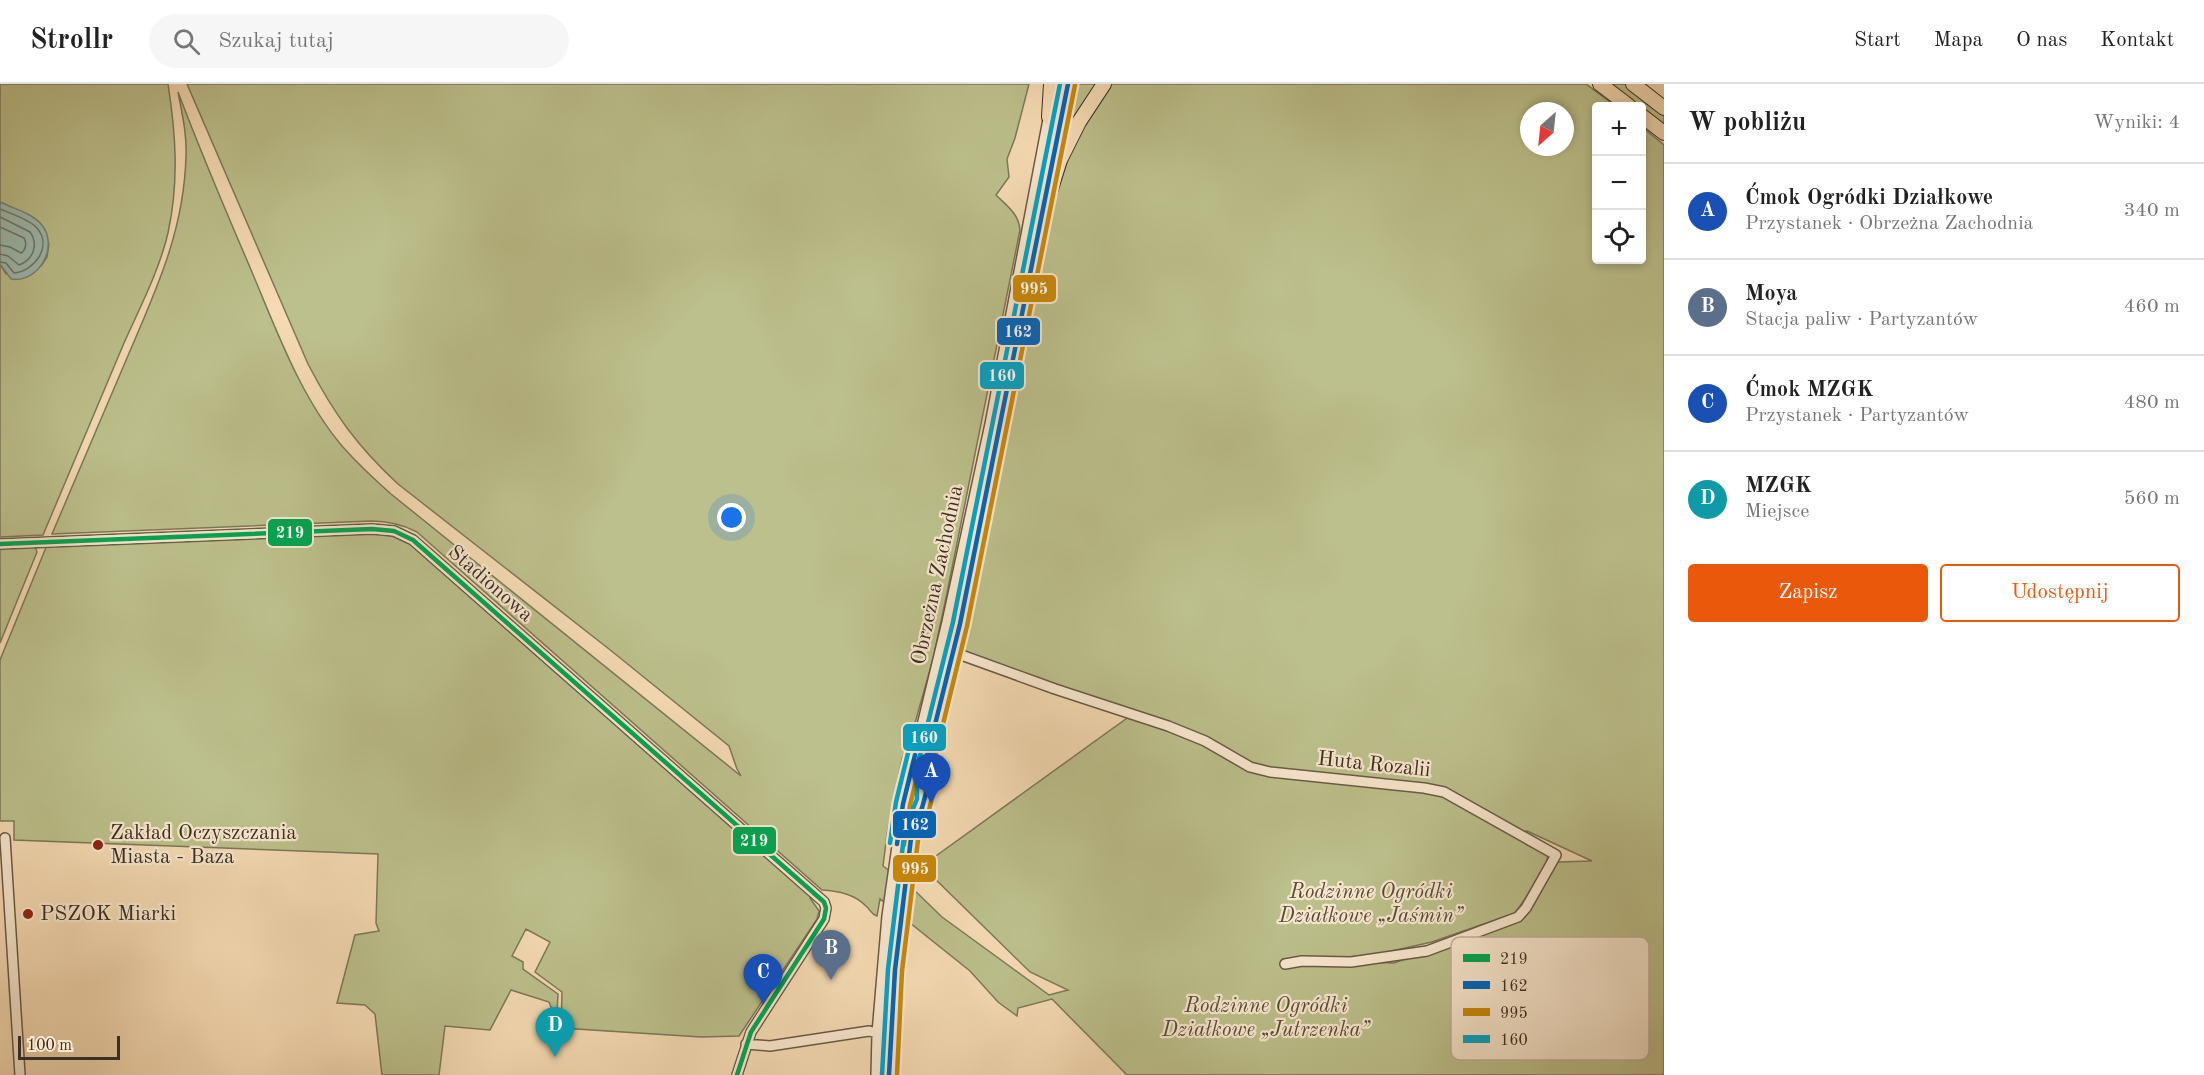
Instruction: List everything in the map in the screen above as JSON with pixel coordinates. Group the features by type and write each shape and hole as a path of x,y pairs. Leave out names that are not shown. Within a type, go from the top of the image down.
{"highway":[{"path":"1049,117 1051,84"},
{"path":"1042,217 1060,160 1079,122 1104,84"},
{"path":"1600,84 1624,102"},
{"path":"1633,84 1664,108"},
{"path":"1646,120 1664,133"}],"street":[{"name":"Obrzeżna Zachodnia","path":"876,1075 877,1033 887,916 903,804 947,622 990,424 1055,84"},
{"name":"Obrzeżna Zachodnia","path":"889,1075 891,1026 909,845 999,438 1068,84"},
{"name":"Stadionowa","path":"0,544 372,529 394,531 404,535 422,548 824,902 826,914 754,1027 746,1044 737,1075"},
{"name":"Huta Rozalii","path":"953,652 1168,726 1205,741 1250,767 1270,772 1444,792 1556,855 1530,901 1518,917 1464,937"},
{"path":"5,838 20,1075"},
{"name":"Huta Rozalii","path":"1285,964 1302,961 1351,962 1427,951 1451,942"},
{"path":"746,1044 770,1046 869,1031 877,1033"}],"green space":[{"path":"0,84 168,84 173,122 174,195 168,233 160,261 43,535 0,537 0,264 6,274 41,266 47,257 49,244 31,217 0,202"},
{"path":"187,84 1029,84 1007,159 1009,177 996,195 1015,215 1020,230 933,659 913,730 902,759 883,866 909,885 942,917 1049,995 1068,990 1030,972 922,866 1134,713 958,650 1037,272 1058,188 1076,137 1109,84 1586,84 1610,102 1592,102 1592,264 1646,264 1646,130 1664,145 1664,1075 1127,1075 1052,999 1018,1008 1017,1016 998,1002 970,971 880,899 877,916 852,896 822,890 417,532 395,524 371,521 52,534 166,263 180,212 186,156 185,132 178,92 212,179 289,359 313,405 342,446 391,494 741,776 729,746 398,484 358,443 308,364"},
{"path":"1074,84 1098,84 1077,115 1072,117 1069,115"},
{"path":"1609,84 1625,84 1664,114 1664,127 1646,113 1646,102 1632,102"},
{"path":"376,533 402,538 411,545 812,896 810,898 819,911 817,919 739,1036 701,1037 561,1028 562,992 535,972 550,942 526,929 512,956 523,962 523,969 558,994 557,1013 553,1012 549,1002 511,990 490,1030 445,1026 439,1075 382,1075 375,1014 365,1005 337,1003 355,935 379,931 376,923 378,854 14,840 14,821 0,821 0,660 47,545"},
{"path":"35,546 37,552 0,643 0,548"}],"water":[{"path":"0,202 32,217 41,224 46,233 48,242 44,261 38,269 21,279 11,279 0,264"}],"transit line":[{"name":"160","path":"882,1075 888,969 905,828 917,799 917,767 953,622 1060,84"},
{"name":"162","path":"889,1075 895,970 912,830 926,793 924,769 960,624 1068,84"},
{"name":"995","path":"897,1075 902,971 919,832 933,794 932,769 967,626 1075,85"},
{"name":"219","path":"0,544 372,529 394,531 413,540 824,902 826,908 824,919 751,1032 737,1075"},
{"name":"160","path":"890,843 896,802 908,753"},
{"name":"162","path":"897,844 903,804 915,755"},
{"name":"995","path":"904,845 910,805 922,757"}],"place":[{"name":"Ćmok Ogródki Działkowe","path":"931,803"},
{"name":"Zakład Oczyszczania Miasta - Baza","path":"98,845"},
{"name":"PSZOK Miarki","path":"28,914"},
{"name":"Moya","path":"831,980"},
{"name":"Ćmok MZGK","path":"763,1004"},
{"name":"MZGK","path":"555,1057"}],"park label":[{"name":"Rodzinne Ogródki Działkowe „Jaśmin”","path":"1371,904"},
{"name":"Rodzinne Ogródki Działkowe „Jutrzenka”","path":"1266,1018"}]}
